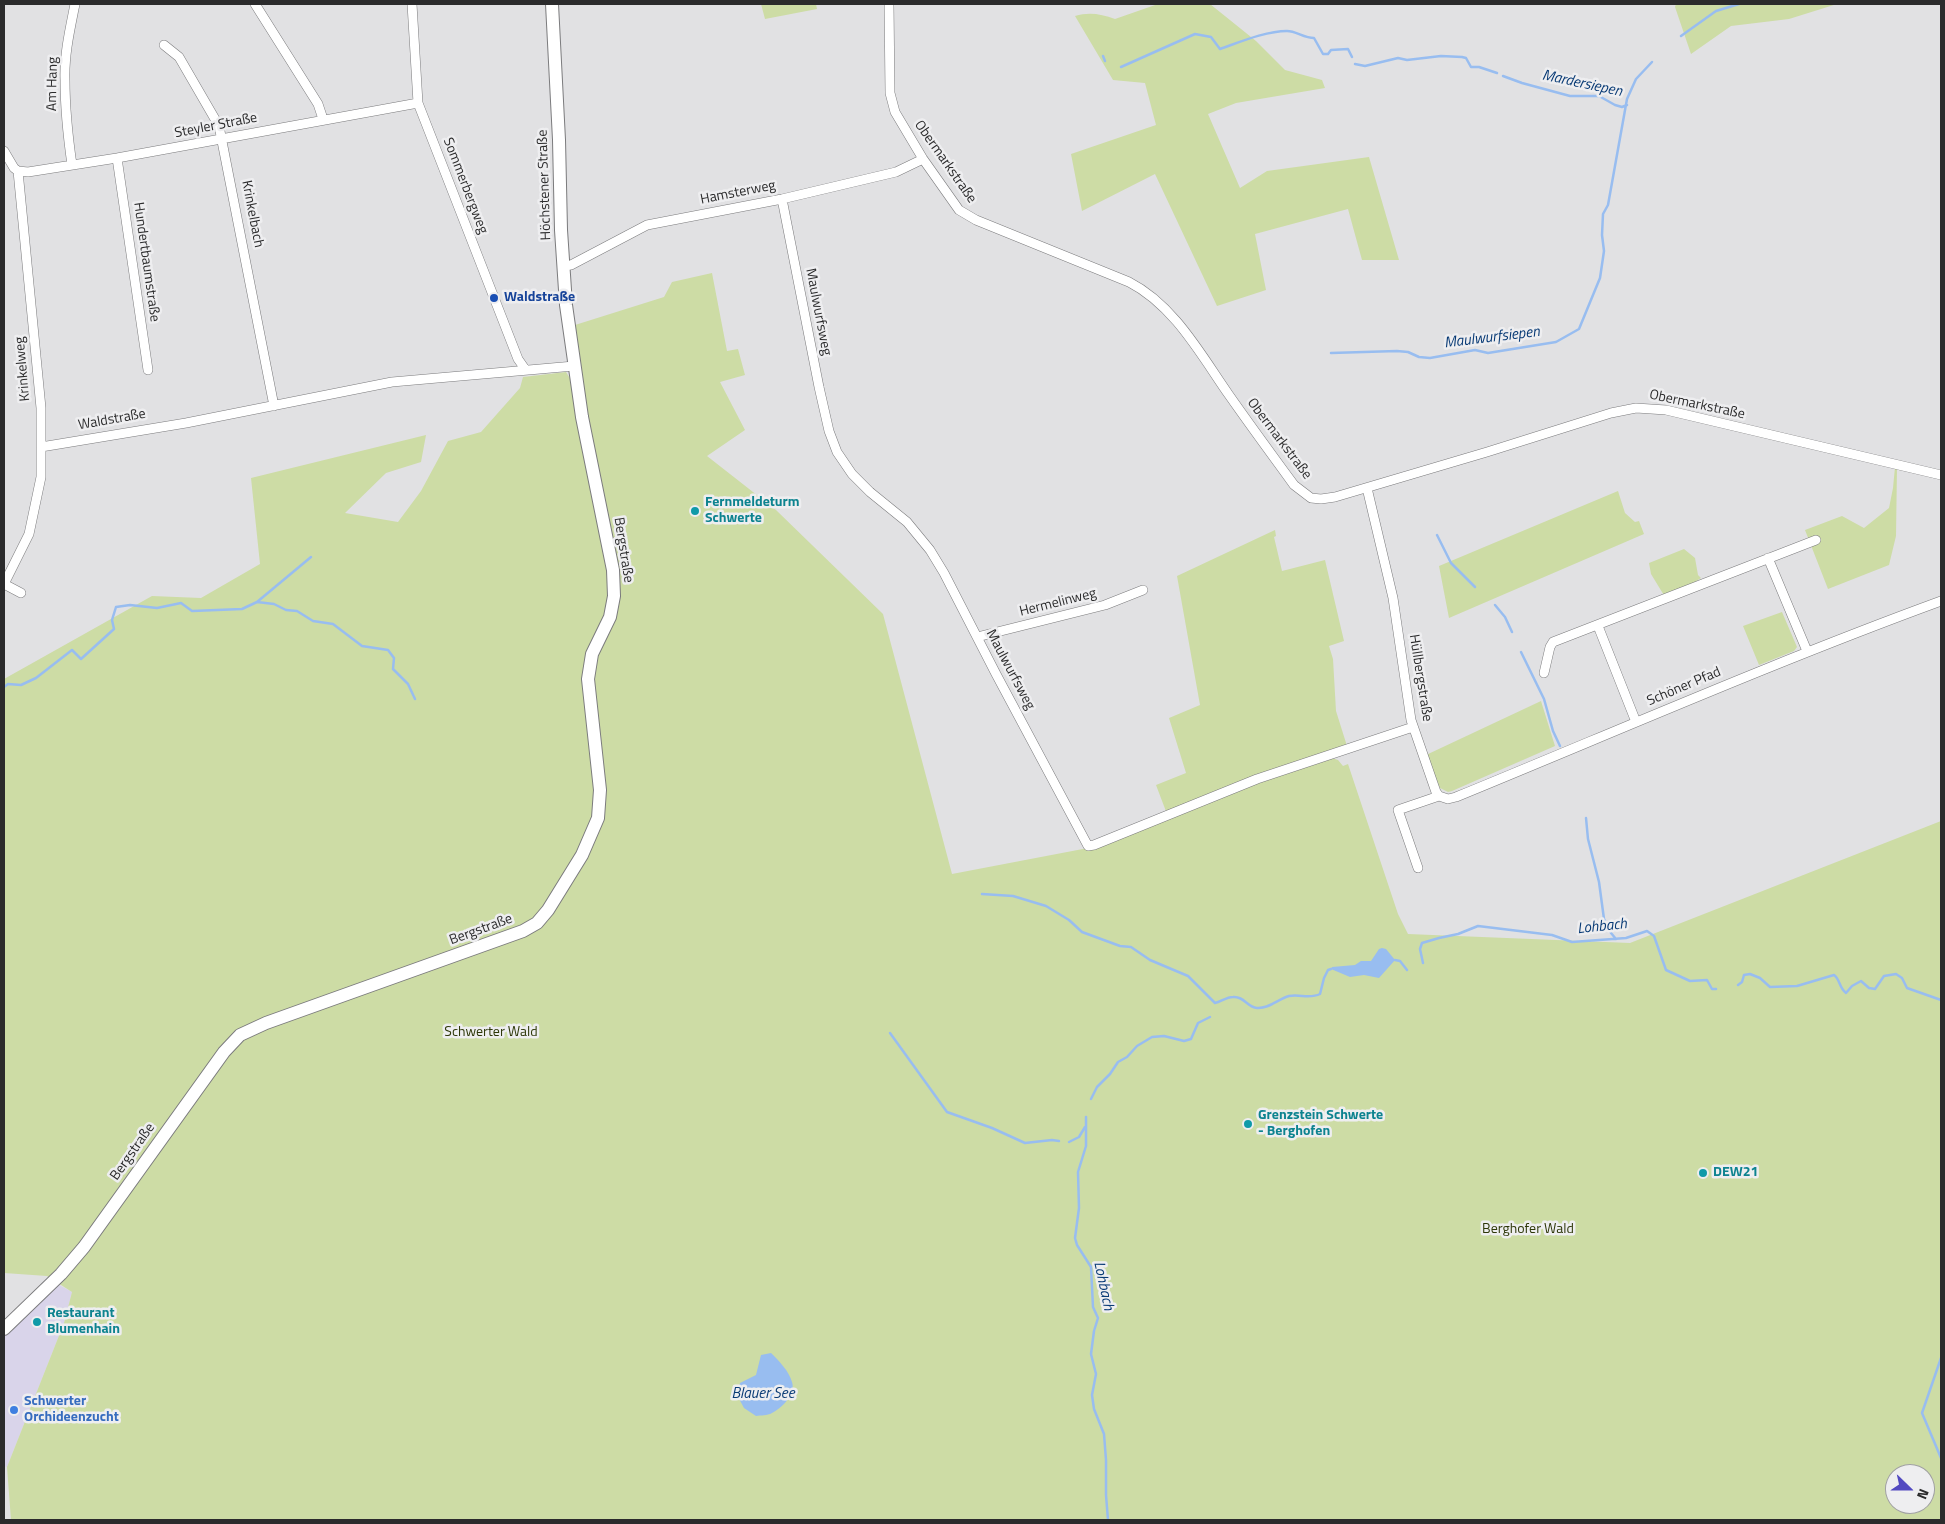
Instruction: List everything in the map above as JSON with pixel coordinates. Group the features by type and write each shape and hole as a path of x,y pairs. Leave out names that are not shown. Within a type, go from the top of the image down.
{"main road":[{"name":"Höchstener Straße","path":"552,4 563,266 574,366"},
{"name":"Bergstraße","path":"4,1329 61,1274 84,1248 224,1052 240,1035 266,1023 523,931 542,918 575,868 595,828 600,809 599,771 588,679 592,654 613,606 614,584 610,551 582,417 574,366"}],"street":[{"name":"Am Hang","path":"72,165 64,78 69,34 75,4"},
{"name":"Sommerbergweg","path":"412,4 418,103 518,359 525,369"},
{"name":"Obermarkstraße","path":"889,4 889,81 892,105 924,159 963,214 1129,282 1152,297 1163,306 1195,346 1299,491 1311,498 1321,499 1368,488 1610,413 1646,407 1666,410 1941,474"},
{"path":"258,5 318,104 323,120"},
{"name":"Krinkelbach","path":"164,45 179,57 219,126 223,138 274,406"},
{"name":"Steyler Straße","path":"18,171 28,172 117,158 418,103"},
{"name":"Krinkelweg","path":"4,151 14,168 18,171 41,408 41,477 29,532 4,584 21,593"},
{"name":"Hundertbaumstraße","path":"117,158 148,370"},
{"name":"Hamsterweg","path":"563,266 571,265 647,225 782,199 896,172 924,159"},
{"name":"Maulwurfsweg","path":"782,199 819,387 829,431 838,452 846,467 861,484 903,518 922,540 944,574 1088,846 1168,817 1257,779 1413,727"},
{"name":"Waldstraße","path":"41,447 274,406 392,382 574,366"},
{"name":"Hüllbergstraße","path":"1368,488 1392,598 1413,727 1439,796"},
{"path":"1544,673 1550,646 1553,642 1816,540"},
{"path":"1768,558 1807,651"},
{"name":"Hermelinweg","path":"977,637 1105,605 1143,590"},
{"name":"Schöner Pfad","path":"1439,796 1448,799 1456,798 1807,651 1941,601"},
{"path":"1598,626 1636,722"},
{"path":"1418,868 1398,810 1439,796"}],"shaded area":[{"path":"57,1284 72,1292 64,1323 7,1467 4,1466 4,1335"}],"green space":[{"path":"761,4 816,4 817,9 765,19"},
{"path":"1158,4 1210,4 1256,41 1285,70 1322,80 1325,88 1236,103 1208,114 1240,188 1267,171 1369,157 1399,260 1362,260 1348,209 1255,234 1266,290 1217,306 1155,174 1082,211 1071,154 1156,125 1145,83 1113,80 1075,16 1095,14 1115,19"},
{"path":"1676,4 1837,4 1789,19 1731,26 1691,54 1675,7"},
{"name":"Schwerter Wald","path":"712,273 727,351 738,349 745,375 720,382 745,430 707,456 776,510 883,614 952,874 1088,848 1259,782 1332,758 1338,760 1343,766 1348,764 1398,914 1408,934 1630,943 1941,821 1941,1520 11,1520 7,1467 64,1323 72,1292 47,1276 4,1273 4,679 152,596 201,598 260,564 251,478 426,435 421,462 386,473 345,513 398,522 421,491 448,441 481,432 520,388 523,377 566,372 571,380 575,325 664,297 672,282"},
{"path":"1895,467 1897,467 1896,536 1889,565 1828,589 1805,530 1842,516 1864,528 1889,508"},
{"path":"1618,491 1625,513 1635,522 1639,521 1644,534 1449,618 1439,566"},
{"path":"1275,530 1276,536 1274,537 1282,571 1325,560 1344,641 1329,646 1333,659 1336,711 1347,746 1167,814 1156,785 1186,773 1169,718 1200,705 1177,576"},
{"path":"1684,549 1695,558 1698,575 1701,578 1695,582 1696,585 1665,597 1651,574 1649,563"},
{"path":"1782,612 1797,647 1794,651 1759,665 1743,626"},
{"path":"1541,701 1555,746 1452,791 1448,792 1440,788 1426,755"}],"water":[{"path":"1379,949 1386,949 1395,960 1379,978 1364,975 1350,977 1331,969 1332,967 1355,965 1361,961 1371,961"},
{"name":"Blauer See","path":"771,1353 789,1374 793,1387 790,1396 776,1411 768,1415 756,1416 744,1408 737,1395 740,1383 756,1375 761,1355"}],"waterway":[{"name":"Maulwurfsiepen","path":"1681,36 1716,11 1739,4"},
{"name":"Mardersiepen","path":"1121,67 1195,34 1211,37 1220,49 1262,35 1279,31 1290,31 1314,38 1323,54 1328,54 1331,50 1348,49 1352,57"},
{"name":"Mardersiepen","path":"1103,56 1105,61"},
{"name":"Mardersiepen","path":"1355,64 1365,66 1398,58 1407,60 1441,56 1462,57 1466,58 1471,67 1479,67 1497,73"},
{"name":"Maulwurfsiepen","path":"1331,353 1397,351 1430,358 1475,350 1488,353 1556,342 1579,329 1600,278 1604,251 1602,235 1603,214 1608,205 1627,99 1636,79 1652,62"},
{"name":"Mardersiepen","path":"1503,76 1570,96 1599,96 1615,105 1622,107 1627,105"},
{"path":"1437,535 1451,563 1475,587"},
{"path":"257,602 311,557"},
{"path":"4,687 8,684 21,685 36,678 72,650 81,659 114,629 112,620 116,607 130,605 157,608 181,603 192,611 242,609 257,602 274,604 286,610 297,611 313,621 333,624 362,646 388,650 394,658 393,669 408,684 415,699"},
{"path":"1495,605 1505,617 1512,632"},
{"path":"1521,652 1544,699 1553,731 1560,746"},
{"path":"1586,818 1588,839 1599,882 1604,919 1616,939"},
{"path":"982,894 1013,896 1046,906 1069,920 1082,932 1120,946 1131,947 1150,960 1188,976 1215,1003 1237,997 1251,1006 1261,1008 1289,996 1320,994 1324,978 1328,970 1331,969"},
{"name":"Lohbach","path":"1423,963 1420,949 1422,943 1458,934 1478,926 1552,935 1572,942 1626,938 1647,931 1654,936 1666,970 1690,981 1707,980 1712,989 1716,989"},
{"name":"Lohbach","path":"1395,960 1400,961 1407,970"},
{"name":"Lohbach","path":"1738,985 1742,982 1744,975 1750,974 1760,978 1770,987 1797,986 1834,975 1846,993 1852,986 1861,981 1869,988 1875,989 1884,976 1896,974 1902,978 1907,988 1941,1000"},
{"name":"Lohbach","path":"1091,1099 1097,1087 1110,1074 1118,1062 1127,1057 1137,1046 1152,1037 1164,1036 1184,1041 1191,1039 1198,1023 1210,1017"},
{"path":"890,1033 947,1112 992,1128 1025,1143 1059,1141"},
{"name":"Lohbach","path":"1086,1117 1086,1146 1078,1172 1079,1208 1075,1238 1077,1245 1091,1267 1093,1307 1098,1318 1091,1354 1096,1374 1092,1395 1094,1409 1104,1434 1108,1520"},
{"path":"1069,1142 1079,1137 1085,1127"},
{"path":"1941,1358 1922,1413 1941,1458"}],"place":[{"name":"Waldstraße","path":"494,298"},
{"name":"Fernmeldeturm Schwerte","path":"695,511"},
{"name":"Grenzstein Schwerte - Berghofen","path":"1248,1124"},
{"name":"DEW21","path":"1703,1173"},
{"name":"Restaurant Blumenhain","path":"37,1322"},
{"name":"Schwerter Orchideenzucht","path":"14,1410"}],"park label":[{"name":"Berghofer Wald","path":"1528,1230"}]}
